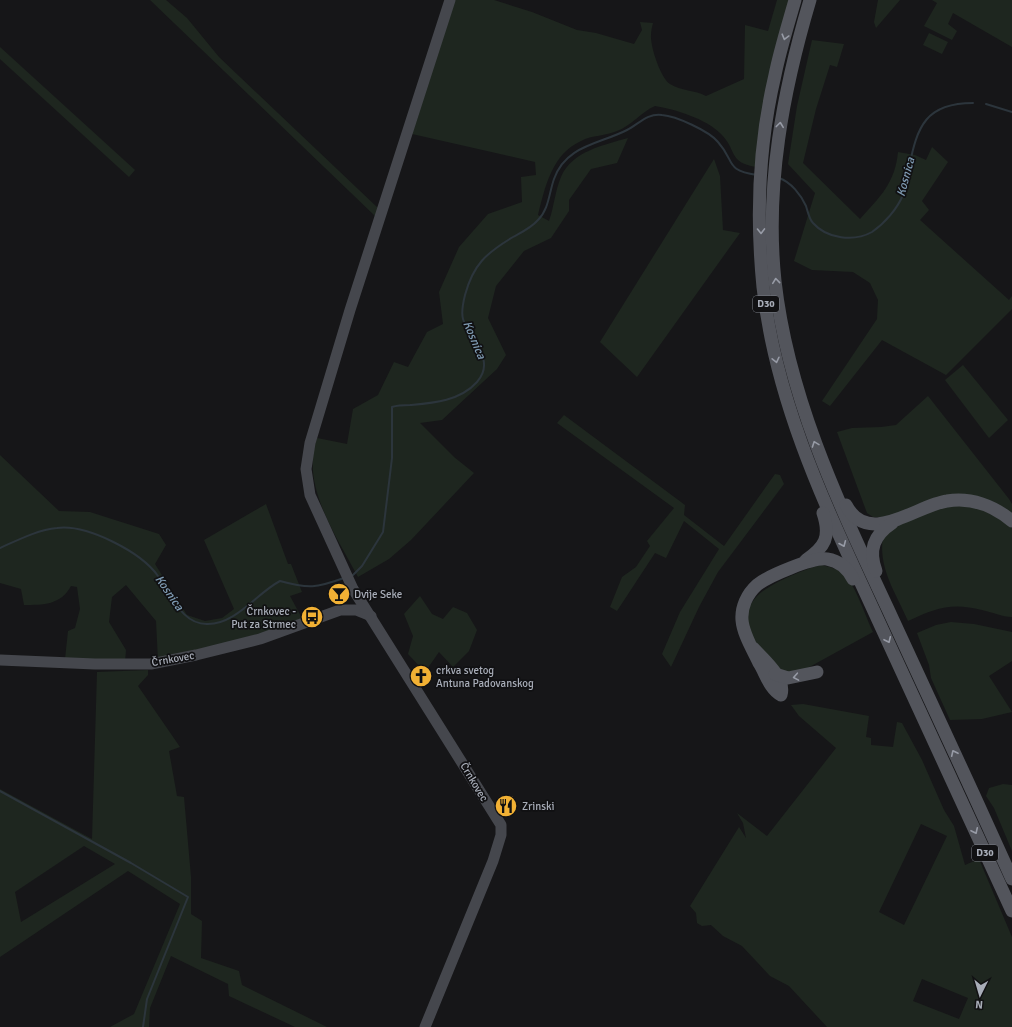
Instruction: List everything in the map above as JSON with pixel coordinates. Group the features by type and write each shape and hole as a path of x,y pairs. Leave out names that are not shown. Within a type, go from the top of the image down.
{"main road":[{"name":"Črnkovec","path":"425,1027 493,861 502,830 501,825 349,580 322,524 307,482 307,453 450,0"},
{"name":"D30","path":"795,0 774,75 762,163 772,234 775,282 784,334 798,394 830,481 1012,879"},
{"name":"D30","path":"810,0 788,79 775,164 767,192 763,287 771,335 789,406 817,482 846,553 871,604 1012,911"},
{"path":"830,481 838,489 852,514 860,520 874,524 895,521"},
{"path":"799,565 822,548 826,537 826,521 818,501 817,482"},
{"path":"881,595 879,577 872,559 873,546 881,532 895,521 933,504 961,500 986,505 1012,521"},
{"path":"752,648 775,674 781,684 781,695 775,690 752,648 742,621 742,611 746,598 756,585 799,565 819,559 826,559 840,564 848,570 862,595 871,604"},
{"path":"340,610 348,602 349,580"},
{"name":"Črnkovec","path":"0,660 95,664 158,663 260,639 340,610 356,610 371,617"},
{"path":"775,674 788,678 817,672"}],"shaded area":[{"path":"150,0 166,0 187,18 219,57 378,208 375,216"},
{"path":"455,0 494,0 532,12 577,30 596,33 634,44 642,30 640,22 653,23 651,34 652,47 663,76 670,84 674,86 706,96 744,79 745,25 768,31 777,0 790,0 756,167 747,165 737,159 726,139 707,123 681,112 655,106 622,129 613,133 581,141 563,154 556,163 547,183 538,215 549,221 557,188 566,168 581,155 590,150 628,138 617,163 591,169 569,200 569,211 551,238 524,251 496,286 488,318 506,355 497,369 442,420 420,423 454,457 474,473 411,540 389,559 358,577 331,528 317,492 313,474 313,456 317,438 347,444 353,409 378,395 394,362 408,367 427,332 443,324 439,292 459,247 488,214 522,202 521,177 536,175 535,162 412,134"},
{"path":"878,0 900,0 876,28 874,22"},
{"path":"932,0 1012,0 1012,47 953,13 948,24 957,31 952,40 924,26 937,3"},
{"path":"929,33 948,42 942,54 923,45"},
{"path":"812,40 844,44 837,67 830,65 816,109 803,163 860,219 880,196 890,181 894,172 898,152 915,155 926,160 932,147 948,162 922,201 929,210 920,220 1009,300 1012,296 1012,309 946,375 882,340 830,406 822,401 877,319 878,300 870,283 853,272 812,270 794,261 815,193 788,164 797,106"},
{"path":"0,47 135,170 129,177 0,59"},
{"path":"714,159 720,176 723,230 740,233 637,377 600,342"},
{"path":"963,365 1008,420 989,438 945,380"},
{"path":"928,396 1009,499 1012,504 1012,516 984,500 890,518 873,517 867,513 837,432 852,428 896,425"},
{"path":"564,415 685,505 684,515 724,546 775,474 780,475 784,484 718,572 699,607 671,667 662,654 680,612 719,549 684,521 666,558 655,553 617,611 610,607 622,577 636,567 650,546 647,541 674,508 557,423"},
{"path":"0,455 59,511 90,512 159,534 166,545 155,564 187,615 205,621 222,618 234,609 204,540 266,504 288,564 291,564 302,592 290,596 304,622 158,661 156,621 126,585 112,597 109,622 126,650 125,662 65,659 68,631 75,628 80,609 77,587 71,586 62,597 51,603 24,605 21,589 0,583"},
{"path":"973,505 1005,522 1012,528 1012,617 971,608 953,607 935,610 908,621 888,578 885,567 882,544 884,532 941,506"},
{"path":"822,565 837,570 847,578 856,592 873,632 804,670 785,674 757,647 750,631 748,612 757,596 773,584 807,569"},
{"path":"420,596 432,614 443,619 453,607 467,613 477,630 469,651 453,667 439,652 425,672 408,654 413,636 404,614"},
{"path":"951,622 974,624 1012,632 1012,661 989,676 1012,712 982,719 950,720 931,678 929,665 917,633 936,625"},
{"path":"148,670 148,675 138,686 180,747 169,751 177,796 184,797 191,877 191,914 202,921 201,958 239,971 242,985 327,1027 295,1027 229,996 228,984 171,956 150,1008 149,1027 110,1027 134,1014 180,904 128,871 0,957 0,789 92,839 97,672","holes":["84,846 115,864 21,922 15,892"]},
{"path":"803,704 869,716 866,737 871,738 871,745 893,747 897,722 902,723 922,760 944,810 954,826 965,865 979,859 1012,937 1012,1027 827,1027 789,986 770,976 742,946 723,936 711,925 702,926 697,923 696,913 690,906 739,827 746,838 743,823 737,813 767,836 836,748 799,716 791,705","holes":["921,824 947,836 904,925 879,912","922,979 968,998 959,1019 913,1001"]},
{"path":"1003,784 1012,785 1012,851 994,808 986,796 989,788"}],"waterway":[{"name":"Kosnica","path":"779,178 788,183 798,193 806,206 810,220 826,233 833,236 849,238 865,235 872,232 886,220 903,195 912,153 920,129 926,120 934,112 944,107 973,103"},
{"name":"Kosnica","path":"986,104 1012,112"},
{"name":"Kosnica","path":"352,576 362,566 383,532 392,458 392,407 446,400 463,393 477,382 482,374 484,366 483,358 480,350 466,327 462,316 463,304 468,285 477,268 488,254 529,228 542,216 547,206 554,179 559,168 567,159 575,152 617,135 647,117 662,115 683,121 707,133 718,142 735,168 740,171 757,175"},
{"name":"Kosnica","path":"0,548 35,533 57,528 83,530 98,535 126,549 139,558 158,576 184,614 199,623 208,624 218,623 237,614 271,586 280,581 312,586 326,584 344,578"},
{"path":"0,791 131,863 188,897 147,999 143,1027"}],"place":[{"name":"Dvije Seke","path":"339,594"},
{"name":"Črnkovec - Put za Strmec","path":"312,617"},
{"name":"crkva svetog Antuna Padovanskog","path":"421,676"},
{"name":"Zrinski","path":"506,806"}]}
